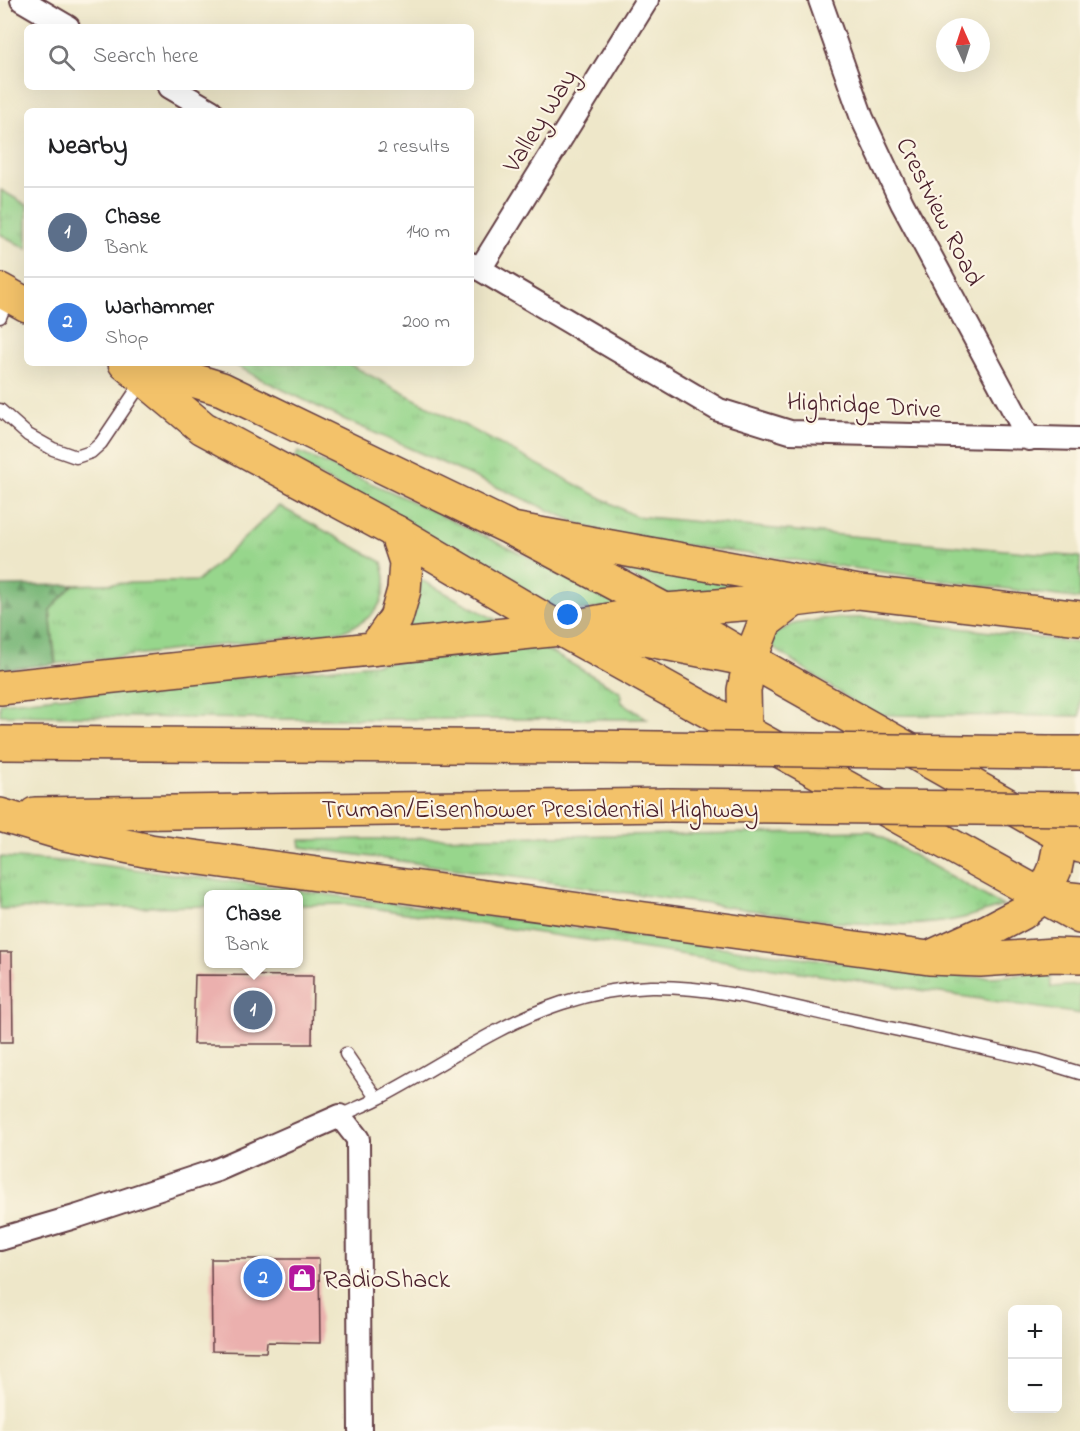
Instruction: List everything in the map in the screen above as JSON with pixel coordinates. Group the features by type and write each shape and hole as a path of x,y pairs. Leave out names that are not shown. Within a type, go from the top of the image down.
{"main road":[{"path":"140,368 222,389 512,529 665,610 1071,841 1043,896 1022,913 929,958"},
{"path":"140,368 202,428 396,532 560,629 1080,917"},
{"path":"512,529 859,592 1080,618"},
{"path":"375,648 396,618 404,590 406,562 396,532"},
{"path":"0,688 560,629 665,610 794,600 859,592"},
{"path":"745,731 744,690 750,660 765,622 794,600"},
{"path":"560,629 620,634 750,660"},
{"path":"0,743 1064,753"},
{"name":"Truman/Eisenhower Presidential Highway","path":"0,815 669,805 1080,808"},
{"path":"0,815 62,833 150,851 929,958 980,960 1054,955 1080,956"},
{"path":"1043,896 1080,900"}],"street":[{"path":"22,0 63,24"},
{"name":"Valley Way","path":"476,267 647,0"},
{"name":"Crestview Road","path":"820,0 862,118 902,203 1029,439"},
{"path":"175,90 206,108"},
{"name":"Highridge Drive","path":"476,267 719,410 767,426 790,432 1080,439"},
{"path":"0,1239 217,1170 340,1116 358,1139 360,1431"}],"lane":[{"path":"0,410 28,435 76,457 91,452 101,443 140,368"},
{"path":"340,1116 377,1099 497,1030 525,1017 592,995 648,987 687,988 750,997 1037,1060 1080,1073"},
{"path":"346,1054 377,1099"}],"green space":[{"path":"1,190 24,203 24,247 0,234"},
{"path":"237,366 353,366 635,516 1080,557 1080,599 618,536 587,527 339,417"},
{"path":"298,452 394,493 532,559 620,606 561,612 294,461"},
{"path":"279,506 382,562 385,578 382,599 367,619 343,631 56,664 50,610 73,585 198,581"},
{"path":"620,566 753,583 755,587 673,598 621,570"},
{"path":"421,580 498,621 391,633"},
{"path":"73,585 50,610 55,664 0,670 0,586"},
{"path":"847,618 879,618 1080,643 1080,716 873,715 771,644 775,633 794,624"},
{"path":"538,647 621,692 621,702 647,719 262,719 0,715 0,703"},
{"path":"871,831 1003,906 964,918 928,924 836,922 301,847 300,840"},
{"path":"0,857 77,862 294,890 204,890 204,906 0,909"},
{"path":"303,891 687,943 967,977 1051,972 1052,987 1080,985 1080,1014 346,904 303,905"}],"building":[{"path":"0,952 12,952 13,1042 0,1042"},
{"path":"195,975 313,976 312,1044 193,1044"},
{"path":"211,1259 319,1259 320,1343 267,1342 266,1352 212,1351"}],"place":[{"name":"Chase","path":"253,1010"},
{"name":"Warhammer","path":"263,1278"},
{"name":"RadioShack","path":"302,1278"}]}
